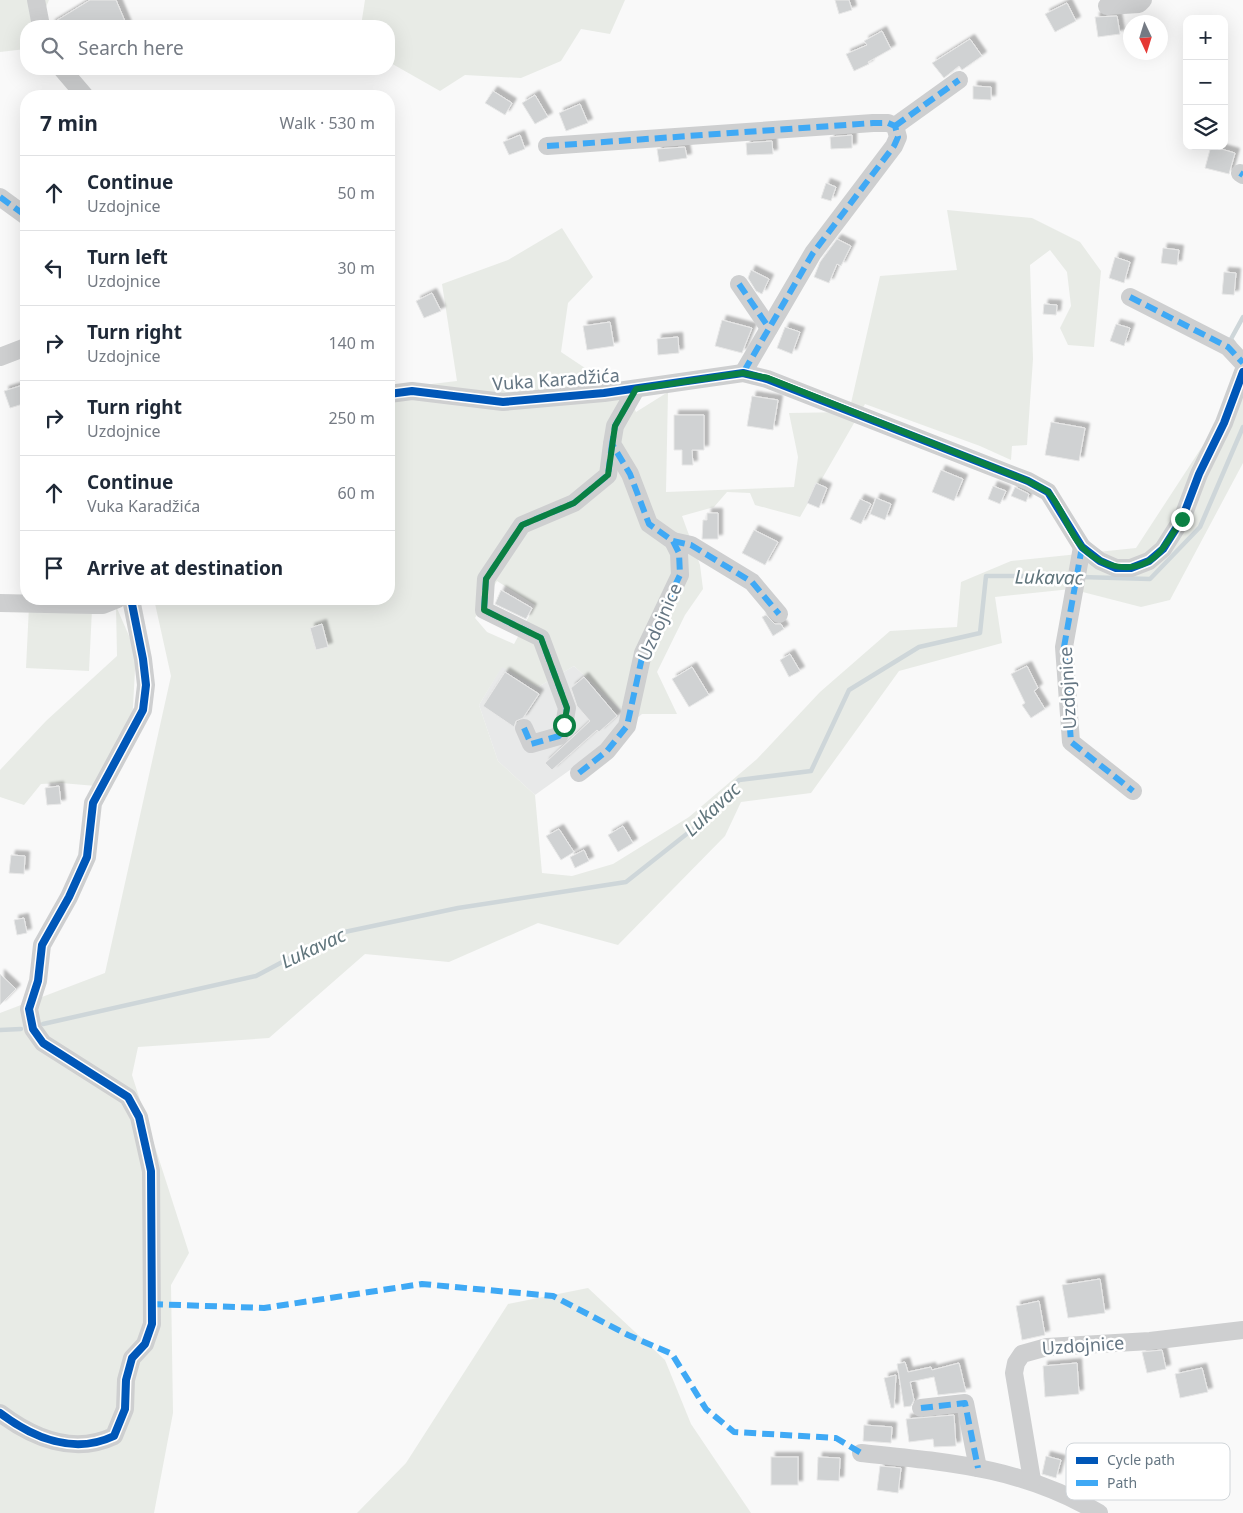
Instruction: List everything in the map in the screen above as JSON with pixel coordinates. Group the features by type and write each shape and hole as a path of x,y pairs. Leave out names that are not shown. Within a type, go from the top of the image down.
{"street":[{"path":"36,0 40,20"},
{"path":"1107,6 1139,4 1144,0"},
{"path":"67,75 80,90"},
{"path":"895,126 959,80"},
{"path":"547,146 873,123 888,123 895,126"},
{"path":"743,373 813,253 894,146 898,136 895,126"},
{"path":"0,197 20,212"},
{"path":"739,284 769,328"},
{"path":"1130,297 1228,348 1243,363"},
{"path":"0,356 20,349"},
{"path":"524,728 531,744 559,736 564,725 567,708 541,638 484,610 486,579 522,525 574,503 608,475 615,426 636,389 743,373 768,378 1028,481 1048,492 1082,547 1100,561 1116,568 1131,568 1149,561 1163,549 1182,519 1199,474 1224,423 1243,372"},
{"name":"Vuka Karadžića","path":"395,393 412,391 503,402 636,389"},
{"path":"612,444 630,474 649,524 673,541 691,546 752,582 779,614"},
{"name":"Uzdojnice","path":"579,773 607,751 627,726 643,653 680,575 679,553 673,541"},
{"name":"Uzdojnice","path":"1082,547 1064,648 1071,742 1133,791"},
{"path":"0,603 20,603"},
{"path":"0,1413 20,1428 62,1445 98,1444 114,1436 125,1409 126,1380 132,1358 146,1344 152,1324 151,1171 139,1117 128,1096 43,1043 33,1028 29,1009 38,981 42,946 69,897 87,857 93,802 143,710 146,685 144,659 132,605"},
{"name":"Uzdojnice","path":"1032,1480 1014,1373 1016,1364 1022,1354 1047,1347 1150,1341 1243,1330"},
{"path":"921,1408 966,1403 978,1468"},
{"path":"861,1453 955,1462 1032,1480 1066,1494"},
{"path":"1077,1500 1099,1513"}],"shaded area":[{"path":"0,0 49,0 41,20 20,20 20,50 0,52"},
{"path":"365,0 625,0 610,34 581,29 561,61 521,78 465,75 440,91 395,65 395,20 362,20"},
{"path":"947,210 1032,218 1080,242 1101,271 1094,347 1068,345 1060,328 1071,306 1067,272 1050,250 1030,265 1033,359 1027,445 1012,446 1011,460 980,446 865,404 800,517 755,505 750,493 727,492 714,507 682,516 700,565 703,589 685,615 657,672 677,714 626,714 574,666 538,687 502,667 479,705 498,761 535,795 542,873 572,876 613,864 689,817 757,759 820,692 890,631 957,627 961,582 1011,561 1136,548 1243,384 1243,463 1170,600 1141,607 1071,589 995,597 1002,643 899,671 811,793 741,802 725,836 618,945 538,923 449,962 365,954 269,1038 138,1047 132,1075 189,1253 171,1285 173,1413 154,1513 0,1513 0,1013 105,973 171,676 155,605 395,605 395,388 457,381 442,284 508,260 562,228 593,277 568,303 561,352 630,398 636,412 668,392 666,492 794,487 798,457 789,413 849,412 880,276 957,270","holes":["497,581 535,605 514,644 487,632 475,618"]},
{"path":"29,606 92,609 89,671 26,668"},
{"path":"116,606 136,652 132,724 96,786 61,783 41,784 24,805 0,797 0,770 46,721 117,656"},
{"path":"502,666 538,687 574,666 626,714 642,714 595,752 535,795 498,761 479,705"},
{"path":"588,1288 665,1360 691,1424 751,1513 357,1513 406,1463 508,1304"}],"building":[{"path":"90,0 116,0 124,20 58,20"},
{"path":"835,0 849,0 852,10 839,14"},
{"path":"1067,3 1076,21 1055,32 1045,14"},
{"path":"1117,16 1120,34 1098,37 1095,17"},
{"path":"882,31 891,49 868,62 869,64 854,71 846,54 867,45 864,41"},
{"path":"970,39 982,56 962,70 959,66 944,78 932,63"},
{"path":"973,86 991,87 991,100 973,99"},
{"path":"493,91 512,103 505,115 485,103"},
{"path":"535,95 548,117 535,124 522,103"},
{"path":"580,104 588,123 566,131 559,113"},
{"path":"520,135 525,149 509,155 503,142"},
{"path":"852,135 852,148 831,149 830,137"},
{"path":"772,141 773,154 747,155 746,143"},
{"path":"685,147 687,158 659,162 657,149"},
{"path":"1210,150 1225,150 1235,153 1229,174 1205,168"},
{"path":"826,183 836,187 831,201 821,198"},
{"path":"837,239 851,246 841,266 837,264 829,283 814,277 820,262"},
{"path":"1163,248 1179,250 1177,265 1161,263"},
{"path":"1115,257 1130,262 1124,283 1109,278"},
{"path":"751,270 769,279 762,294 756,291 748,278"},
{"path":"1224,272 1236,273 1234,295 1222,294"},
{"path":"432,293 441,311 424,318 416,301"},
{"path":"1044,304 1057,305 1056,315 1043,314"},
{"path":"722,320 752,328 742,353 715,346"},
{"path":"610,322 614,346 587,350 583,326"},
{"path":"1116,324 1130,328 1124,346 1110,341"},
{"path":"785,327 800,332 792,354 777,348"},
{"path":"678,337 679,353 658,355 657,339"},
{"path":"20,386 20,405 10,408 4,391"},
{"path":"752,396 778,400 773,430 747,426"},
{"path":"674,415 704,415 704,450 692,450 693,465 682,465 682,450 674,450"},
{"path":"1051,422 1085,428 1079,461 1045,455"},
{"path":"941,470 963,479 954,501 932,492"},
{"path":"816,483 827,488 819,508 807,503"},
{"path":"993,486 1006,491 1000,504 988,499"},
{"path":"1015,487 1029,494 1026,502 1011,496"},
{"path":"876,498 891,504 885,520 870,514"},
{"path":"860,499 871,504 861,524 850,519"},
{"path":"707,513 718,513 718,539 702,539 703,520 707,520"},
{"path":"754,530 778,542 765,565 742,553"},
{"path":"501,590 532,608 526,619 495,604"},
{"path":"766,615 775,624 781,624 784,629 773,636 762,617"},
{"path":"322,624 328,647 316,650 310,628"},
{"path":"790,654 800,671 789,677 780,660"},
{"path":"1027,666 1038,688 1034,691 1045,709 1031,718 1022,705 1025,703 1011,674"},
{"path":"692,667 709,695 689,707 672,679"},
{"path":"505,672 539,694 523,718 516,721 514,727 483,706"},
{"path":"584,677 617,716 599,732 597,730 552,770 545,763 590,721 577,706 571,688"},
{"path":"59,786 61,804 47,805 45,788"},
{"path":"623,826 633,843 618,852 608,835"},
{"path":"559,829 574,852 561,860 546,836"},
{"path":"584,850 589,861 575,868 570,857"},
{"path":"11,855 25,856 24,874 9,873"},
{"path":"24,918 27,933 17,935 14,920"},
{"path":"0,974 16,989 0,1005"},
{"path":"1100,1279 1105,1313 1068,1318 1062,1285"},
{"path":"1039,1301 1045,1335 1022,1340 1016,1306"},
{"path":"1162,1350 1166,1369 1147,1373 1142,1352"},
{"path":"905,1362 908,1372 931,1367 932,1370 959,1363 966,1392 938,1395 934,1377 910,1382 914,1400 911,1406 904,1407 897,1364"},
{"path":"1077,1363 1079,1394 1045,1397 1043,1366"},
{"path":"1202,1368 1208,1392 1180,1398 1175,1374"},
{"path":"896,1375 894,1408 891,1408 884,1378"},
{"path":"954,1415 956,1446 934,1447 933,1439 909,1442 906,1419"},
{"path":"864,1425 892,1427 891,1443 863,1441"},
{"path":"1046,1456 1061,1460 1056,1478 1042,1474"},
{"path":"771,1457 798,1457 798,1485 771,1485"},
{"path":"818,1457 840,1458 839,1481 817,1480"},
{"path":"880,1466 901,1468 898,1493 877,1490"}],"waterway":[{"name":"Lukavac","path":"1234,343 1231,339 1243,317"},
{"name":"Lukavac","path":"1081,577 1150,579 1200,527 1243,427"},
{"name":"Lukavac","path":"43,1024 256,976 335,934 458,908 626,882 698,825 739,780 811,771 849,690 919,647 980,633 986,576 1073,576"},
{"name":"Lukavac","path":"0,1030 21,1029"}],"marked path":[{"path":"895,126 959,80"},
{"path":"547,146 873,123 888,123 895,126 898,137 894,146 813,253 743,373"},
{"path":"0,197 20,212"},
{"path":"739,284 769,328"},
{"path":"1130,297 1228,347 1243,363"},
{"path":"579,773 607,751 627,726 643,653 680,575 679,553 673,541 649,524 630,474 612,444 615,426 636,389"},
{"path":"524,728 531,744 559,736 564,725 567,708 541,638 484,610 486,579 522,525 574,503 608,475 612,444"},
{"path":"673,541 691,545 752,582 779,614"},
{"path":"1082,547 1064,647 1071,742 1133,791"},
{"path":"151,1304 264,1308 422,1284 553,1296 628,1335 672,1354 706,1409 734,1432 836,1438 861,1453"},
{"path":"921,1408 965,1403 978,1468"}],"cycle path":[{"path":"395,393 412,391 503,402 604,393 743,373 767,379 1028,481 1048,492 1082,547 1100,561 1116,568 1131,568 1149,561 1163,549 1182,519 1199,474 1224,423 1243,372"},
{"path":"0,1413 26,1430 54,1441 84,1444 114,1436 125,1409 126,1380 132,1358 145,1344 152,1324 151,1171 139,1117 128,1097 43,1043 33,1029 29,1009 38,981 42,945 69,897 87,857 93,803 143,710 146,685 132,605"}],"route":[{"path":"564,725 567,708 541,638 484,610 486,579 522,525 574,503 608,475 615,426 636,389 743,373 768,378 1028,481 1048,492 1082,547 1100,561 1116,568 1131,568 1149,561 1163,549 1182,519"}]}
